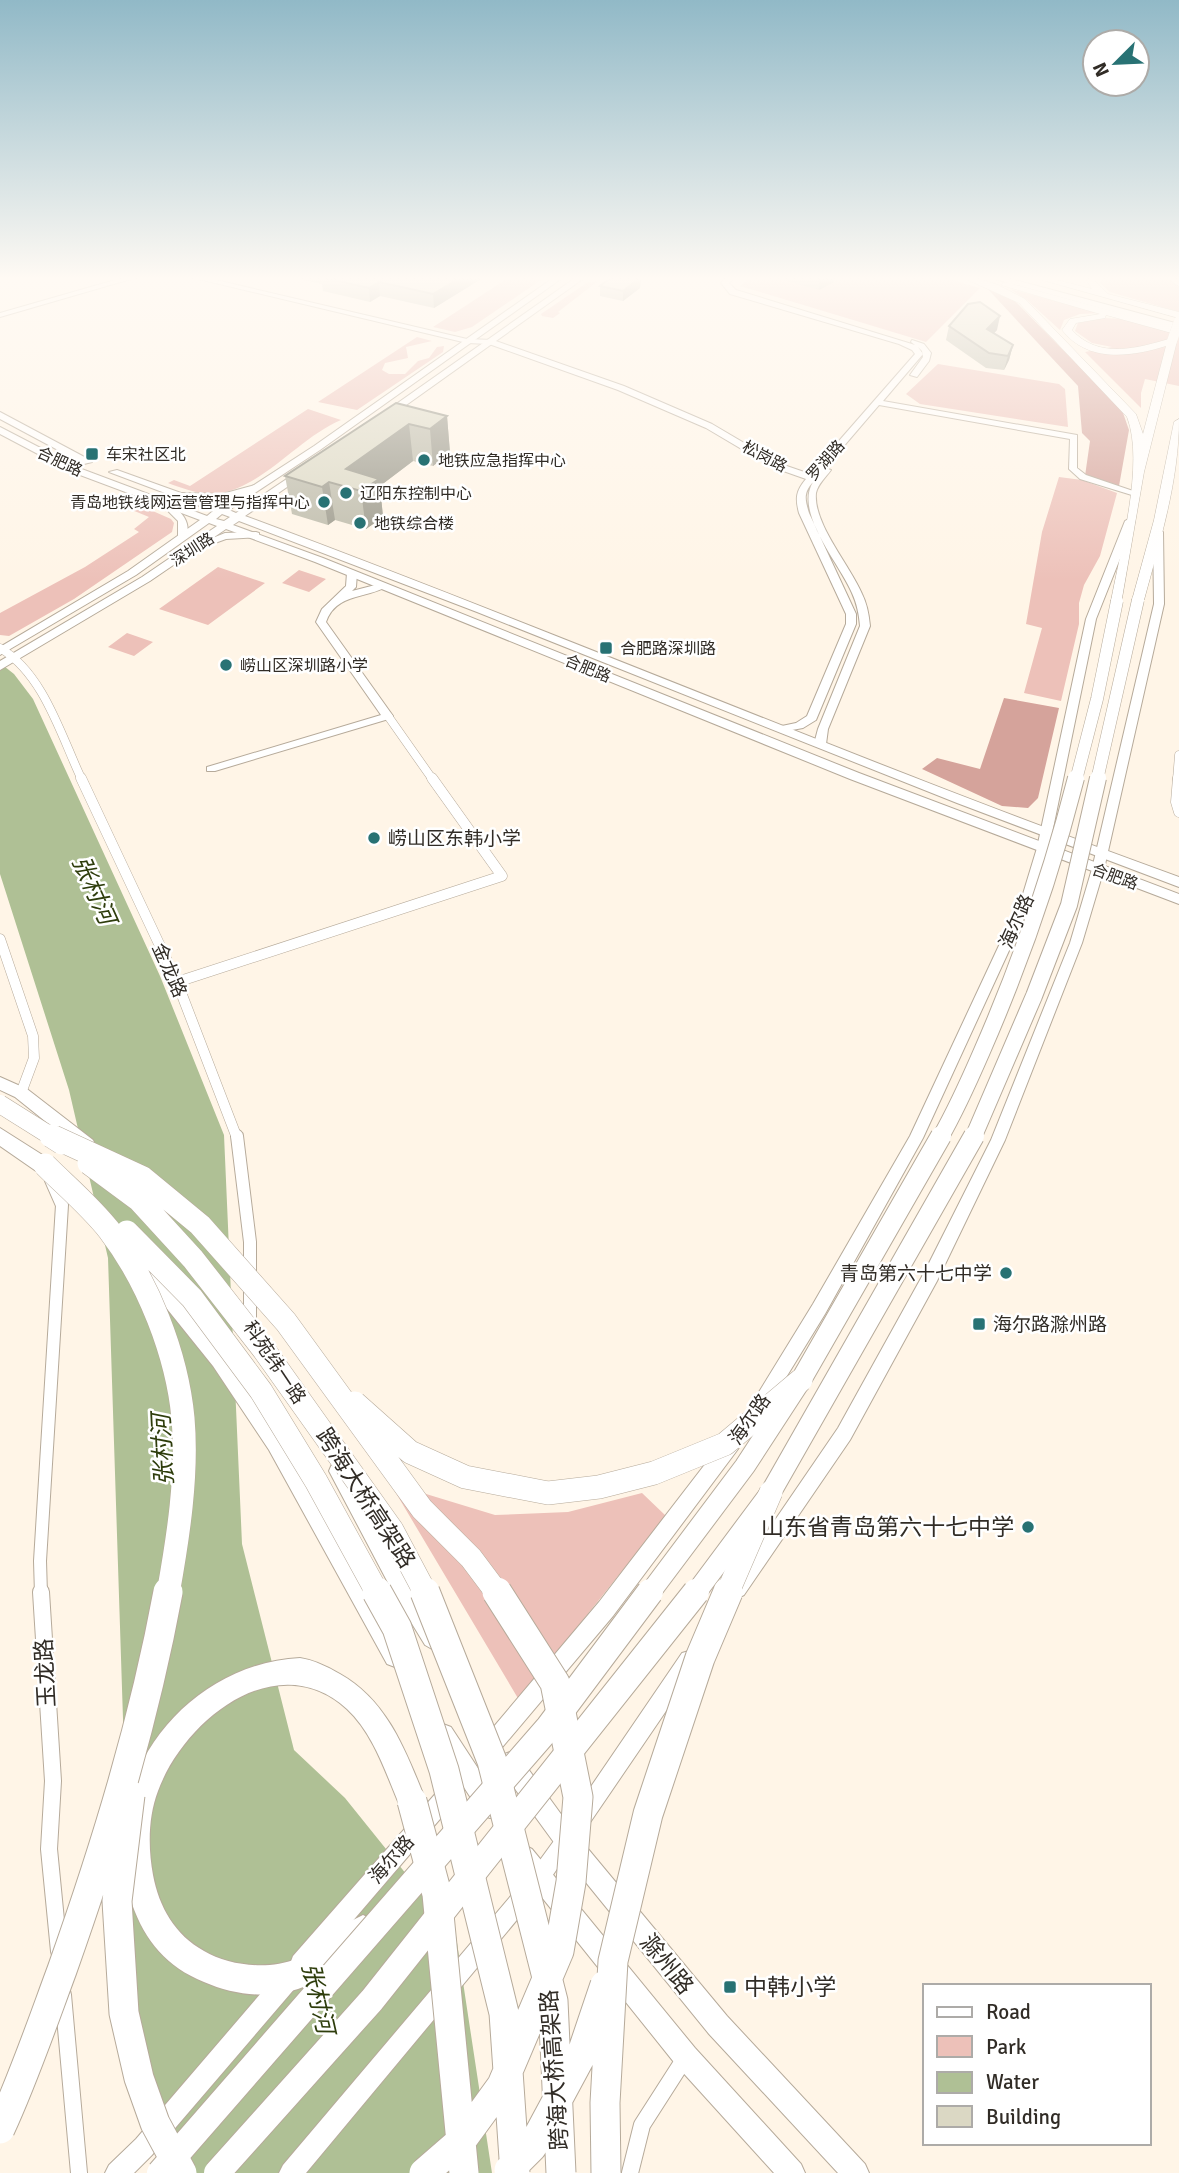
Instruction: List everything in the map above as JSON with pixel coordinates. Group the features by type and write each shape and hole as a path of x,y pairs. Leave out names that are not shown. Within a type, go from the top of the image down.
{"highway":[{"name":"跨海大桥高架路","path":"10,1098 54,1137 139,1200 193,1259 264,1350 350,1469 392,1530 432,1606 492,1761 552,2001 561,2173"},
{"path":"0,1136 47,1169 114,1236 161,1331 181,1404 183,1449 172,1566 135,1745 117,1901 124,2013 139,2078 155,2123 181,2173"},
{"path":"54,1137 143,1178 200,1225 286,1322 415,1499 471,1558 507,1606 555,1683 578,1797 570,1882 559,1951 502,2085 462,2140 424,2173"},
{"name":"跨海大桥高架路","path":"47,1169 127,1232 192,1298 261,1391 316,1481 397,1628 444,1770 504,2013 515,2173"},
{"path":"328,1378 410,1452 465,1476 548,1493 599,1487 654,1472 725,1444 801,1380"},
{"path":"505,2173 532,2147 581,2056 613,1961 648,1814 700,1658 771,1492"},
{"path":"384,1916 299,1974 248,1980 221,1975 186,1959 166,1939 149,1914 137,1875 135,1829 146,1784 176,1733 213,1698 258,1676 301,1671 344,1690 362,1706 381,1732 412,1801 437,1894 464,2173"},
{"path":"0,2129 16,2097 86,1904 135,1745"},
{"path":"606,2173 605,2104 613,1961"}],"main road":[{"name":"深圳路","path":"5,656 132,573 417,377"},
{"path":"373,425 441,377"},
{"path":"1095,377 1132,416 1138,431 1139,472"},
{"name":"海尔路","path":"217,2173 372,2000 685,1607 771,1492 972,1140 1034,996 1069,905 1128,601 1130,521 1139,472 1164,377"},
{"name":"合肥路","path":"0,415 77,458 239,517 820,744 1044,841"},
{"name":"海尔路","path":"160,2173 549,1727 745,1466 801,1380 953,1116 1009,990 1054,863 1097,699 1128,601 1158,529 1179,422"},
{"name":"合肥路","path":"0,430 68,465 256,535 1099,862 1179,899"},
{"path":"1167,477 1179,455"},
{"name":"深圳路","path":"5,656 146,579 317,463"},
{"name":"合肥路","path":"1099,862 1179,882"},
{"name":"科苑纬一路","path":"0,1083 10,1098 89,1147 158,1210 198,1255 271,1349 295,1388 402,1588 494,1741"},
{"path":"0,1143 47,1169 120,1238 220,1360 300,1485 382,1633 466,1774 539,1878 686,2057 792,2173"},
{"name":"滁州路","path":"494,1741 566,1840 718,2025 856,2173"}],"street":[{"name":"松岗路","path":"576,377 677,417 761,464 812,481"},
{"name":"罗湖路","path":"781,729 804,724 811,719 851,624 849,605 804,513 800,499 812,481 903,377"},
{"path":"882,403 909,377"},
{"path":"882,403 1074,437 1073,469 1083,477 1135,494"},
{"path":"812,481 814,512 860,600 865,616 865,626 820,744"},
{"path":"183,496 222,498 255,488"},
{"path":"165,503 182,517 185,526 183,537"},
{"name":"海尔路","path":"117,2173 144,2147 606,1609 764,1399 819,1309 916,1138 1029,894 1044,841 1091,619 1130,521"},
{"name":"海尔路","path":"291,2173 539,1878 844,1434 924,1288 998,1140 1076,943 1099,862 1159,604 1158,529"},
{"path":"188,550 225,536 256,535"},
{"path":"177,982 502,876 323,627 322,615 351,587 352,573"},
{"path":"340,600 361,590 383,586"},
{"name":"金龙路","path":"5,656 43,694 177,982 236,1131 250,1242 250,1324"},
{"path":"211,769 388,716"},
{"path":"1179,755 1175,802 1179,812"},
{"path":"0,939 33,1036 34,1058 10,1098"},
{"name":"玉龙路","path":"47,1169 62,1205 40,1561 45,1686 53,1781 49,1849 79,2173"},
{"path":"630,2173 633,2146 649,2110 686,2057"}],"green space":[{"path":"355,377 405,377 357,410 318,402"},
{"path":"924,377 1019,377 1059,384 1065,389 1068,427 920,404 906,394"},
{"path":"1110,377 1179,377 1179,386 1145,379 1141,408"},
{"path":"308,409 341,420 311,437 253,481 214,494 168,483 174,480 190,486"},
{"path":"1059,477 1082,480 1117,493 1100,556 1084,585 1079,603 1079,624 1061,701 1024,693 1042,628 1026,624 1042,532"},
{"path":"139,505 171,519 174,523 172,532 74,599 9,636 0,635 0,613 85,567 139,532 134,529 149,517 132,510"},
{"path":"218,567 265,583 208,625 159,609"},
{"path":"299,570 326,579 309,592 282,583"},
{"path":"127,633 153,642 134,656 108,647"},
{"path":"390,1483 495,1515 568,1512 642,1493 666,1516 519,1700"}],"shaded area":[{"path":"1070,377 1090,377 1122,410 1129,430 1119,486 1085,476 1090,441 1082,433 1078,386"},
{"path":"1004,698 1059,708 1038,798 1028,808 1002,806 922,769 937,758 980,769"}],"water":[{"name":"张村河","path":"0,663 14,674 33,699 160,976 224,1135 242,1544 294,1750 345,1798 456,1936 492,2173 171,2173 135,2088 108,1258 69,1090 0,874"}],"building":[{"path":"396,403 447,416 430,429 409,424 346,469 379,479 361,491 329,482 322,487 285,476"}],"place":[{"name":"车宋社区北","path":"92,454"},
{"name":"地铁应急指挥中心","path":"424,460"},
{"name":"辽阳东控制中心","path":"346,493"},
{"name":"青岛地铁线网运营管理与指挥中心","path":"324,502"},
{"name":"地铁综合楼","path":"360,523"},
{"name":"合肥路深圳路","path":"606,648"},
{"name":"崂山区深圳路小学","path":"226,665"},
{"name":"崂山区东韩小学","path":"374,838"},
{"name":"青岛第六十七中学","path":"1006,1273"},
{"name":"海尔路滁州路","path":"979,1324"},
{"name":"山东省青岛第六十七中学","path":"1028,1527"},
{"name":"中韩小学","path":"730,1987"}]}
